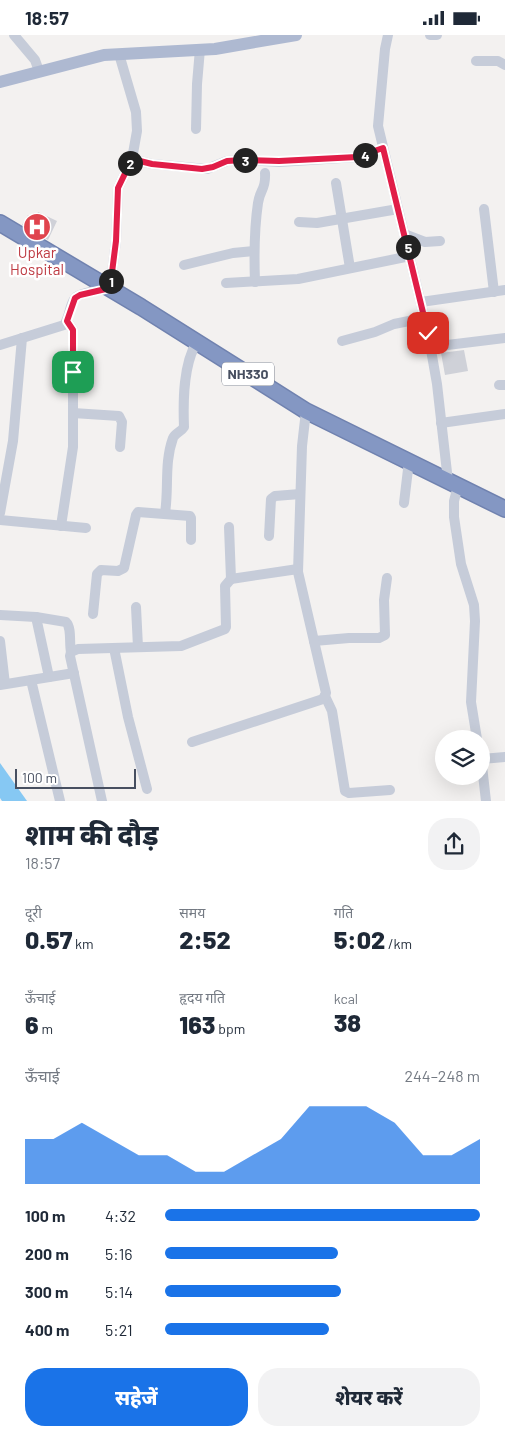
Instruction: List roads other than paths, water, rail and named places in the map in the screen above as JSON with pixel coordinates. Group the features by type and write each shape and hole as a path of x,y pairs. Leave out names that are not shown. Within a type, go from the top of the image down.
{"highway":[{"name":"NH330","path":"0,223 110,288 306,411 505,509"}],"main road":[{"path":"0,82 83,59 119,54 251,44 296,35"}],"street":[{"path":"14,35 35,60 39,71"},
{"path":"388,35 378,126 431,347 441,423 453,484 454,517 461,564 474,605 471,702 476,730"},
{"path":"430,35 437,35"},
{"path":"196,129 200,49"},
{"path":"0,345 60,327 67,321 75,298 80,295 110,288 116,241 118,188 132,159 137,131 136,112 119,54"},
{"path":"476,61 498,61 505,65"},
{"path":"132,159 152,164 202,169 227,161 279,161 357,157 383,148"},
{"path":"255,282 254,237 258,199 266,184 265,173"},
{"path":"336,183 350,268"},
{"path":"299,222 318,223 398,209"},
{"path":"484,209 494,291"},
{"path":"404,234 425,242 440,241"},
{"path":"184,265 233,253 254,251"},
{"path":"226,283 298,279 410,256"},
{"path":"421,302 505,290"},
{"path":"342,341 394,324 424,317"},
{"path":"61,525 73,452 73,330 67,321"},
{"path":"431,347 505,338"},
{"path":"0,513 13,441 22,339"},
{"path":"166,513 168,493 166,473 173,438 184,427 183,404 189,356 197,342"},
{"path":"306,411 300,494 299,580 326,697 332,711 345,791 349,793 390,789"},
{"path":"73,413 119,417 122,422 120,447"},
{"path":"441,423 505,414"},
{"path":"404,503 408,461"},
{"path":"269,536 272,497 300,494"},
{"path":"93,614 97,574 101,570 118,571 124,568 136,515 141,512 190,516 190,540"},
{"path":"0,520 86,528"},
{"path":"71,652 78,649 181,646 225,629 225,586 230,579 229,527"},
{"path":"230,579 298,569"},
{"path":"314,641 355,637 379,638 385,635 384,600 387,578"},
{"path":"136,607 138,647"},
{"path":"0,615 36,617 69,624 70,655 102,801"},
{"path":"36,617 49,677"},
{"path":"0,641 3,684 74,673"},
{"path":"114,648 128,717 147,789"},
{"path":"31,680 60,801"},
{"path":"192,742 326,697"},
{"path":"490,758 505,757"},
{"path":"485,785 486,801"}],"water":[{"path":"0,763 27,801 2,801 0,798"}],"place":[{"name":"Upkar Hospital","path":"37,227"}]}
